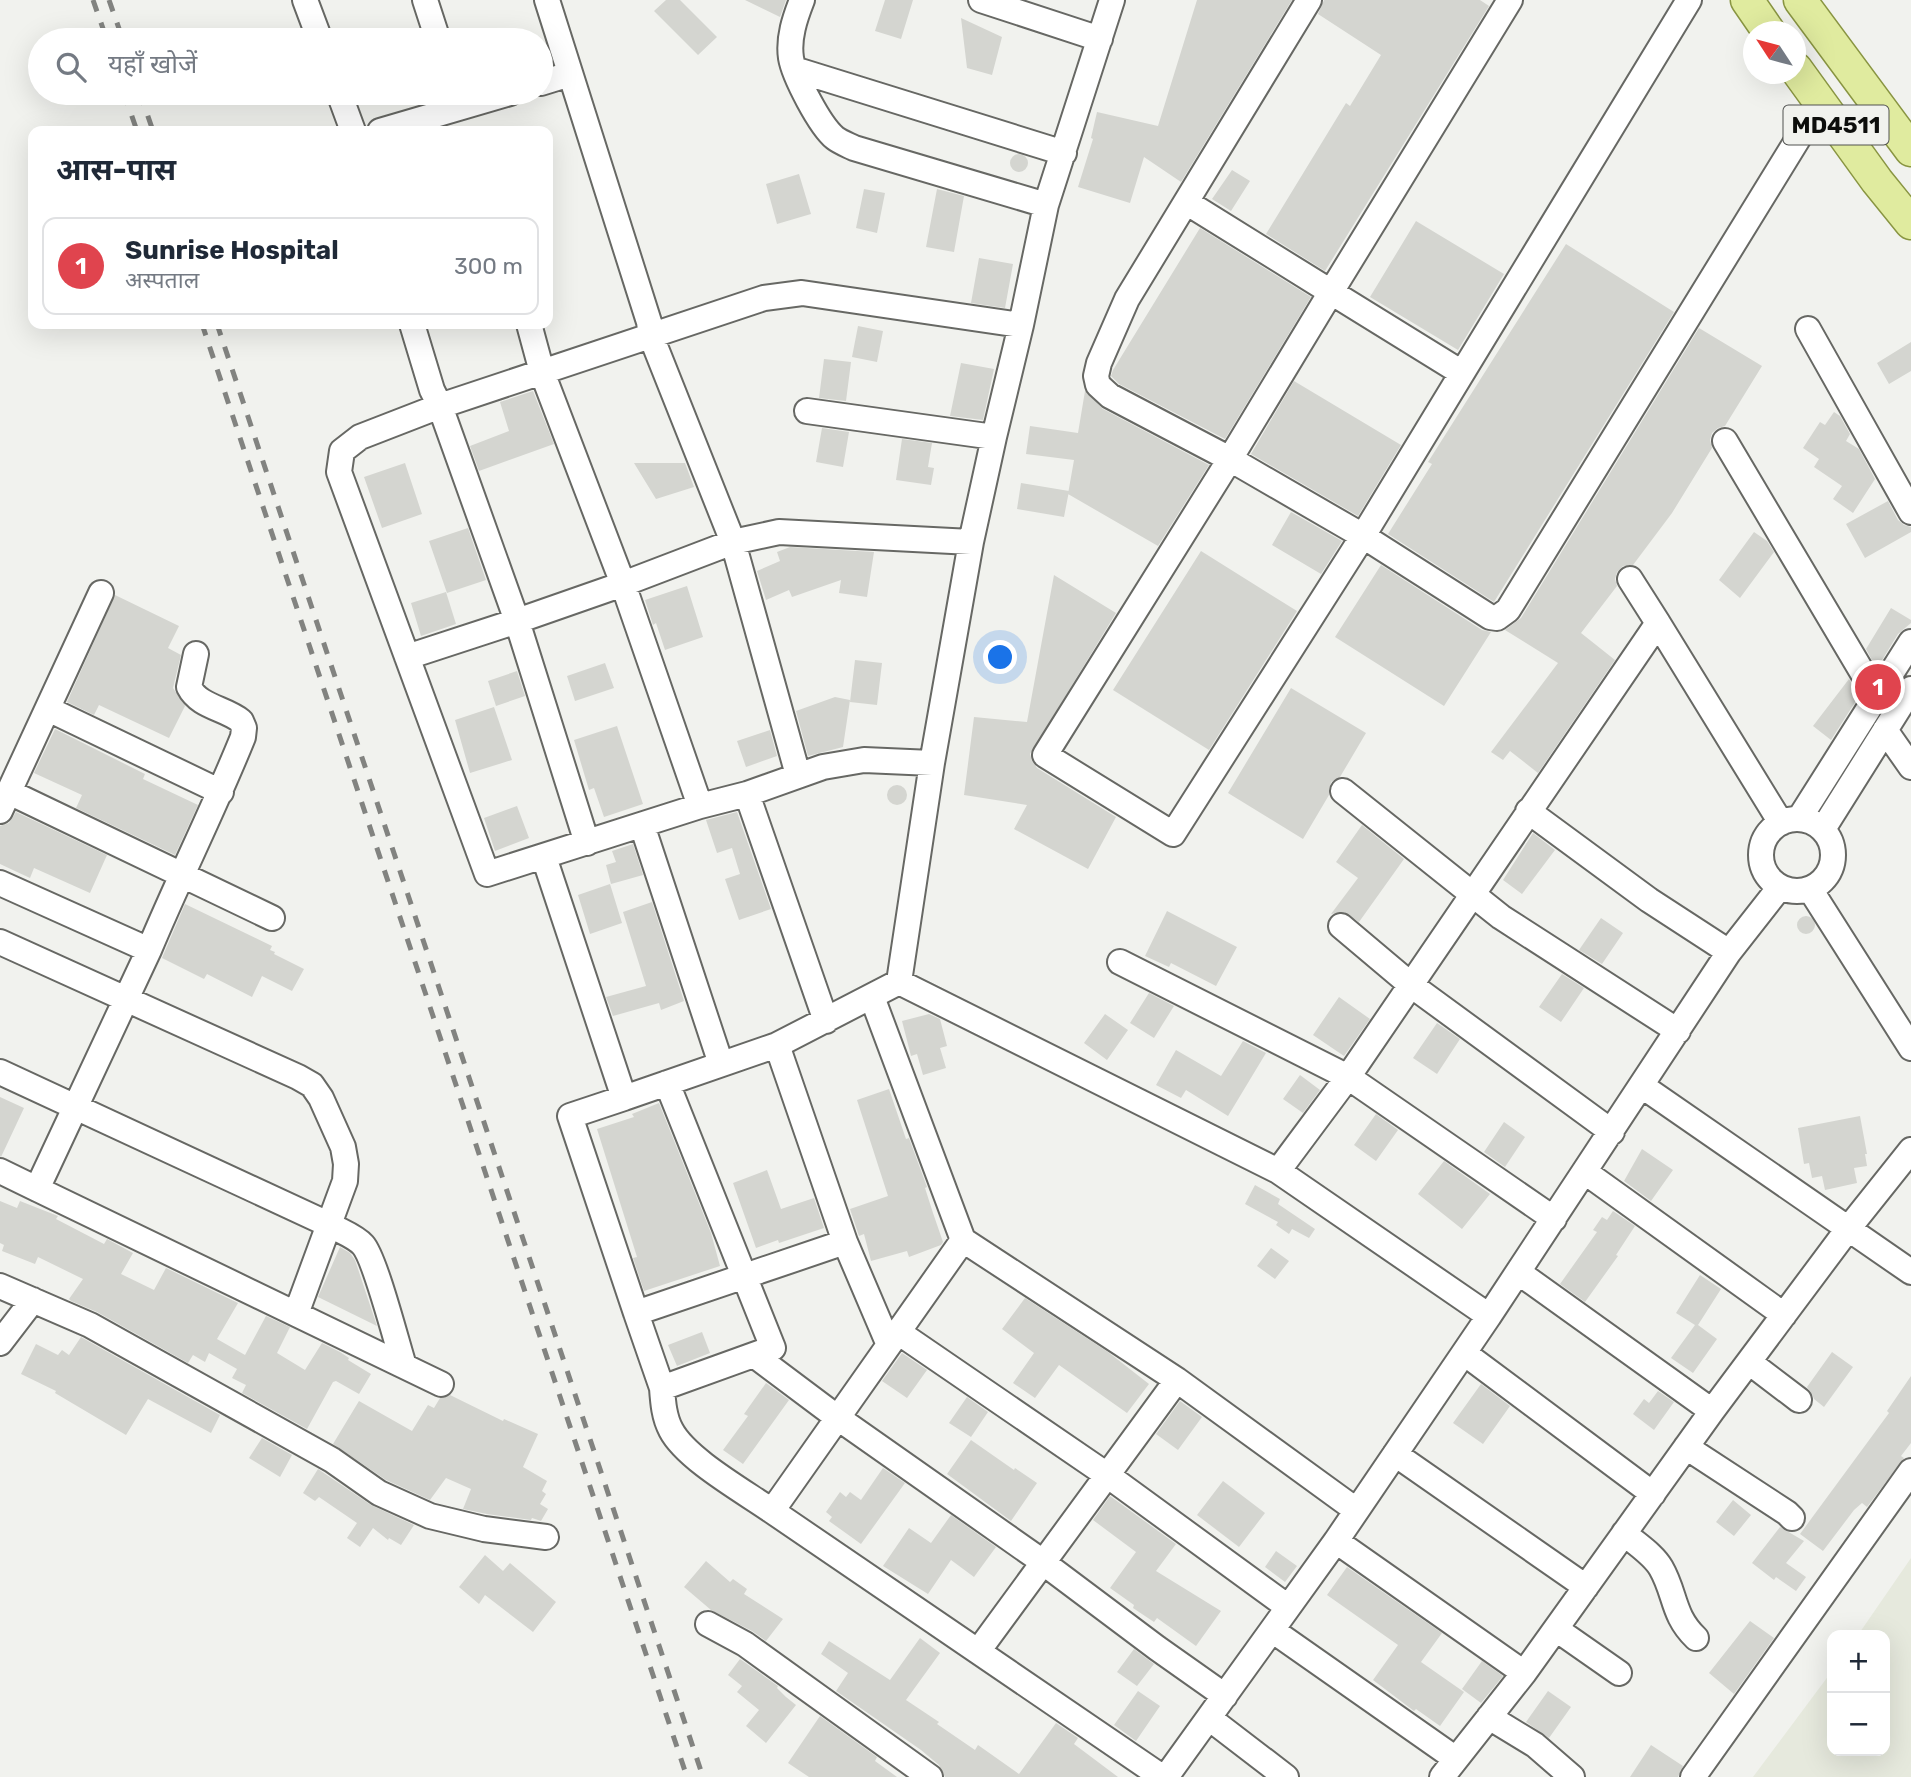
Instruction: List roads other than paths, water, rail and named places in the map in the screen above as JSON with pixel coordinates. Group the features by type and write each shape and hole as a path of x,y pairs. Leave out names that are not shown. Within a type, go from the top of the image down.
{"main road":[{"path":"1746,0 1761,21"},
{"name":"MD4511","path":"1800,0 1911,150"},
{"name":"MD4511","path":"1806,83 1907,209"}],"street":[{"path":"305,0 316,28"},
{"path":"425,0 434,28"},
{"path":"547,0 649,322 651,336 733,542 798,775"},
{"path":"803,0 793,21 791,56 794,69 819,119 835,138 854,148 1046,205"},
{"path":"981,0 1100,39"},
{"path":"899,982 932,763 971,542 1046,205 1112,0"},
{"path":"1309,0 1127,299 1099,363 1096,376 1098,385 1110,396 1230,459 1363,536 1490,617 1503,615 1820,103"},
{"path":"1510,0 1230,459 1045,755 1173,834 1363,536 1689,0"},
{"path":"794,69 1063,153"},
{"path":"553,79 570,74"},
{"path":"343,105 351,126"},
{"path":"400,126 477,105"},
{"path":"1186,202 1462,373"},
{"path":"932,763 864,760 823,767 487,874 339,472 342,451 359,437 440,406 764,298 802,293 1021,325"},
{"path":"414,329 432,390 517,621 587,843"},
{"path":"530,329 542,372 623,584 700,806"},
{"path":"1808,329 1911,512"},
{"path":"807,411 994,437"},
{"path":"1725,441 1877,696"},
{"path":"407,657 623,584 733,542 779,532 971,542"},
{"path":"1630,579 1790,821"},
{"path":"101,593 5,801 181,873 272,918"},
{"path":"1278,1171 1348,1077 1658,623"},
{"path":"1790,821 1812,822 1829,837 1833,857 1827,877 1811,889 1801,891 1780,887 1766,873 1761,854 1767,835 1790,821 1911,642"},
{"path":"37,1189 149,950 243,737 244,728 237,717 192,694 189,687 196,654"},
{"path":"1823,829 1911,689"},
{"path":"48,709 221,792"},
{"path":"1885,730 1911,767"},
{"path":"1343,791 1473,896 1548,948 1678,1031"},
{"path":"747,793 827,1021"},
{"path":"1528,811 1649,900 1729,953"},
{"path":"642,825 721,1064"},
{"path":"544,857 624,1098"},
{"path":"0,883 149,950"},
{"path":"899,982 777,1045 570,1116 662,1388 664,1409 672,1432 685,1449 1164,1777 1336,1541 1554,1219 1729,953 1780,887"},
{"path":"1811,889 1911,1048"},
{"path":"1341,926 1411,985 1612,1132"},
{"path":"0,942 312,1085 321,1098 343,1147 345,1181 296,1314"},
{"path":"1120,962 1348,1077 1554,1219"},
{"path":"899,982 1278,1171 1489,1316"},
{"path":"872,997 963,1240 1177,1380 1356,1510"},
{"path":"777,1045 845,1242 894,1339 1107,1475 1288,1607"},
{"path":"0,1072 330,1225 360,1242 366,1249 404,1366"},
{"path":"662,1388 773,1348 667,1083"},
{"path":"1642,1086 1911,1272"},
{"path":"1272,1630 1449,1768 1524,1673 1712,1411 1848,1229 1911,1150"},
{"path":"0,1171 440,1384"},
{"path":"1585,1172 1784,1315"},
{"path":"772,1511 963,1240"},
{"path":"636,1313 845,1242"},
{"path":"1518,1272 1712,1411"},
{"path":"0,1286 90,1325 149,1357 332,1460 379,1493 430,1516 484,1529 546,1537"},
{"path":"0,1343 33,1300"},
{"path":"1464,1353 1653,1494"},
{"path":"754,1355 1225,1696"},
{"path":"1749,1362 1799,1400"},
{"path":"979,1650 1177,1380"},
{"path":"1686,1447 1792,1518"},
{"path":"1395,1454 1586,1587"},
{"path":"1693,1777 1911,1471"},
{"path":"1624,1534 1659,1566 1684,1627 1696,1637"},
{"path":"1336,1541 1524,1673"},
{"path":"708,1624 745,1644 930,1777"},
{"path":"1556,1629 1619,1673"},
{"path":"1489,1717 1535,1745 1572,1777"},
{"path":"1209,1718 1286,1777"}],"railway":[{"path":"93,0 103,28"},
{"path":"109,0 119,28"},
{"path":"128,105 135,126"},
{"path":"144,105 151,126"},
{"path":"204,329 687,1777"},
{"path":"219,329 703,1777"}],"place":[{"name":"Sunrise Hospital","path":"1878,687"}]}
